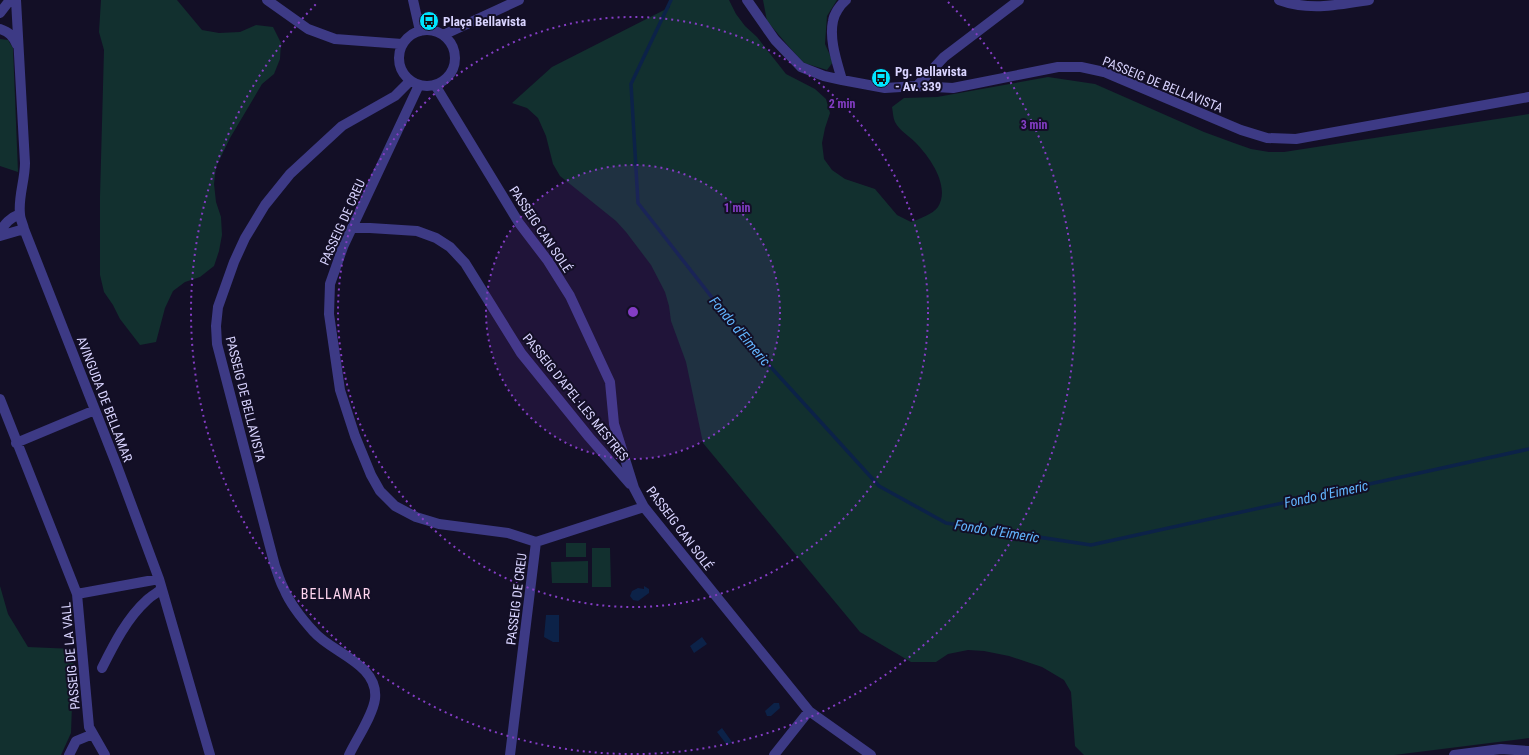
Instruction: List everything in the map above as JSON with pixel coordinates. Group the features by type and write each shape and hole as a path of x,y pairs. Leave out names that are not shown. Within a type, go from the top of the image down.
{"street":[{"path":"0,13 10,0"},
{"name":"AVINGUDA DE BELLAMAR","path":"16,0 25,163 20,214 24,229 159,578 210,755"},
{"path":"267,0 308,29 335,39 402,44"},
{"path":"413,0 420,30"},
{"path":"443,35 519,0"},
{"name":"PASSEIG DE BELLAVISTA","path":"747,0 774,40 801,67 824,76 885,88 917,86 953,88 1058,66 1081,67 1104,72 1241,130 1267,138 1296,139 1529,97"},
{"path":"842,80 832,39 833,21 841,5 846,0"},
{"path":"917,86 944,57 1019,0"},
{"path":"1285,1 1314,7 1332,7 1352,1 1369,0"},
{"path":"0,29 6,31 14,37 18,48"},
{"path":"420,30 428,30 443,35 450,42 454,51 455,62 452,71 445,79 435,85 427,86 415,83 402,71 398,58 402,44 413,33 420,30"},
{"name":"PASSEIG DE BELLAVISTA","path":"349,755 371,712 375,699 372,684 366,673 354,661 315,634 284,591 275,566 217,344 216,326 218,307 234,262 245,238 265,205 290,174 342,126 415,83"},
{"name":"PASSEIG DE CREU","path":"415,83 353,228 343,246 330,284 329,314 340,390 355,436 371,475 380,491 395,506 416,517 439,524 508,533 536,542 510,755"},
{"name":"PASSEIG CAN SOLÉ","path":"435,85 519,223 548,261 570,296 610,382 614,424 634,488 644,507 809,711 871,755"},
{"path":"0,232 5,224 20,214"},
{"name":"PASSEIG D'APEL·LES MESTRES","path":"353,228 417,231 436,238 450,247 465,262 521,353 589,437 634,488"},
{"path":"0,236 24,229"},
{"name":"PASSEIG DE LA VALL","path":"0,399 16,443 77,594 89,727 104,755"},
{"path":"16,443 95,410"},
{"path":"536,542 644,507"},
{"path":"77,594 159,578"},
{"path":"102,668 122,630 140,606 162,589"},
{"path":"774,755 809,711"},
{"path":"70,755 76,741 93,734"},
{"path":"1454,755 1501,749 1529,751"}],"green space":[{"path":"101,0 177,0 202,30 219,33 240,32 256,25 273,27 281,43 280,59 274,74 262,84 230,138 216,167 214,184 216,202 221,217 222,235 214,266 200,277 185,282 173,291 165,308 156,342 140,345 120,319 104,292 100,275 100,196 104,50 99,32"},
{"path":"670,0 729,0 736,14 745,26 757,37 786,74 815,89 826,99 830,113 822,143 824,159 832,170 845,179 875,189 897,215 911,222 936,210 941,199 942,190 937,172 932,163 921,148 899,128 894,120 892,107 904,98 937,97 1048,77 1095,84 1204,132 1251,149 1269,152 1284,152 1529,114 1529,738 1394,755 1084,755 1075,746 1071,692 1064,680 1042,667 1009,656 984,651 968,650 948,654 936,662 911,662 860,632 703,443 686,362 671,321 665,292 651,265 616,221 560,176 553,164 546,136 538,118 527,108 512,103 552,67 670,7"},
{"path":"763,0 837,0 827,16 825,44 833,62 827,70 804,63 790,48 767,21"},
{"path":"0,39 8,40 13,48 18,172 0,166"},
{"path":"566,543 586,543 586,557 566,557"},
{"path":"592,548 610,548 611,587 592,587"},
{"path":"588,561 588,583 552,583 551,562"},
{"path":"0,586 8,614 28,647 74,649 71,733 61,755 0,755"}],"water":[{"path":"644,586 649,589 649,593 638,601 633,600 630,596 632,591 638,588 644,589"},
{"path":"546,615 559,615 559,642 553,642 544,637"},
{"path":"702,637 707,644 694,653 690,646"},
{"path":"774,703 779,703 780,708 771,716 767,716 765,711"},
{"path":"722,728 732,742 727,745 717,732"}],"waterway":[{"name":"Fondo d'Eimeric","path":"671,0 631,84 638,203 739,332 879,486 946,523 1091,545 1529,449"}],"place":[{"name":"Plaça Bellavista","path":"429,21"},
{"name":"Pg. Bellavista - Av. 339","path":"881,78"}],"district":[{"name":"BELLAMAR","path":"336,594"}]}
